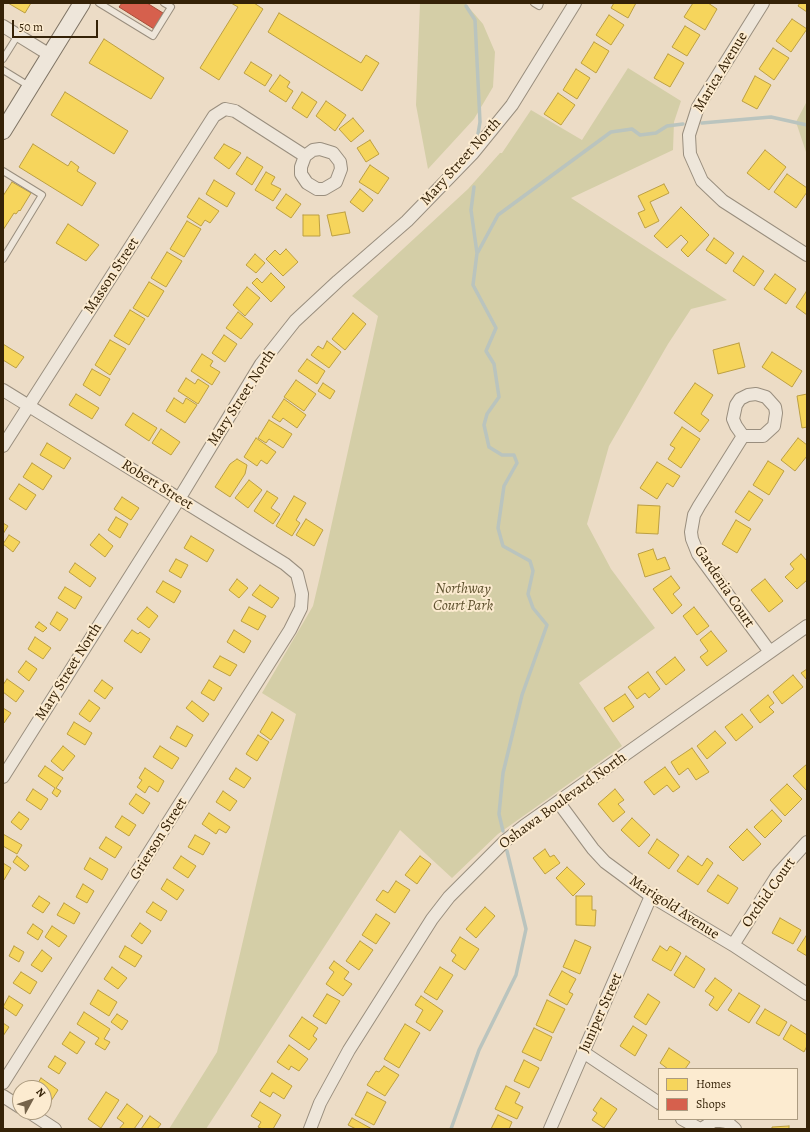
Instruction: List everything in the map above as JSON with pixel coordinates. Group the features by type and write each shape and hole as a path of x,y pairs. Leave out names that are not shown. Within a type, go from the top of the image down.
{"main road":[{"path":"5,123 30,87 82,3"}],"street":[{"name":"Mary Street North","path":"3,777 179,499 266,358 295,321 407,221 473,153 515,100 575,3"},
{"name":"Marica Avenue","path":"763,3 698,107 689,135 690,154 702,181 723,201 807,255"},
{"path":"3,26 50,55"},
{"name":"Masson Street","path":"3,446 214,116 225,109 235,111 305,156"},
{"name":"Robert Street","path":"3,390 285,564 296,574 302,589"},
{"name":"Gardenia Court","path":"743,436 698,506 694,515 691,532 694,546 698,554 770,652"},
{"name":"Grierson Street","path":"3,1083 290,630 301,608 302,589"},
{"name":"Oshawa Boulevard North","path":"310,1129 320,1103 349,1050 432,919 449,897 505,841 807,626"},
{"name":"Marigold Avenue","path":"559,803 592,849 605,862 652,896 733,945 807,994"},
{"name":"Orchid Court","path":"733,945 778,874 807,842"},
{"name":"Juniper Street","path":"550,1129 652,896"},
{"path":"583,1052 658,1102"},
{"path":"3,1096 12,1101"},
{"path":"41,1120 55,1129"},
{"path":"684,1120 700,1129 714,1121 727,1122 735,1129"}],"lane":[{"path":"98,3 153,36 171,7 164,3"},
{"path":"534,3 539,6 540,3"},
{"path":"3,59 18,35"},
{"path":"4,72 30,87"},
{"path":"3,171 42,195 3,259"}],"green space":[{"path":"420,3 465,3 483,24 495,52 493,87 474,119 428,169 416,105"},
{"name":"Northway Court Park","path":"628,68 681,101 674,122 673,150 571,198 727,300 691,309 668,344 609,446 587,524 611,569 655,628 579,683 622,746 498,834 452,878 400,830 206,1129 169,1129 217,1052 296,714 262,693 313,606 321,572 378,316 352,296 468,189 500,153 502,153 531,110 582,140"},
{"path":"807,101 807,155 796,122"}],"building: Homes":[{"path":"8,3 31,3 25,13"},
{"path":"231,3 254,3 263,9 219,80 200,68 238,7"},
{"path":"614,3 636,3 628,18 611,8"},
{"path":"693,3 708,3 717,9 705,30 684,17"},
{"path":"800,3 807,3 807,12 798,6"},
{"path":"279,13 361,63 366,55 379,63 362,91 268,32"},
{"path":"609,15 624,25 611,45 596,35"},
{"path":"792,19 807,29 791,52 776,41"},
{"path":"685,26 700,35 687,56 672,47"},
{"path":"104,39 164,78 151,99 89,63"},
{"path":"594,42 609,51 596,73 581,63"},
{"path":"773,48 789,58 774,80 759,69"},
{"path":"668,54 684,63 670,87 654,78"},
{"path":"251,62 272,75 265,86 244,73"},
{"path":"576,69 590,78 577,99 563,90"},
{"path":"280,75 290,82 287,87 293,91 286,102 269,91"},
{"path":"755,76 771,85 757,109 742,101"},
{"path":"65,92 128,131 114,154 51,115"},
{"path":"302,92 317,102 307,118 292,108"},
{"path":"558,93 575,105 561,125 544,114"},
{"path":"326,101 346,115 335,131 316,116"},
{"path":"353,118 364,131 351,142 339,129"},
{"path":"370,140 379,154 366,162 357,148"},
{"path":"33,144 68,166 71,161 79,167 77,171 96,183 82,206 19,167"},
{"path":"224,144 241,153 229,169 214,158"},
{"path":"765,150 786,167 769,190 747,173"},
{"path":"247,157 263,167 252,185 236,174"},
{"path":"370,165 389,178 378,194 359,182"},
{"path":"266,172 275,177 271,184 281,189 273,201 255,190"},
{"path":"787,174 807,188 807,192 796,208 774,192"},
{"path":"214,180 235,193 227,207 206,194"},
{"path":"12,182 31,193 20,211 19,210 16,214 14,213 3,230 3,196"},
{"path":"664,184 669,193 650,202 659,221 645,228 638,213 645,210 638,196"},
{"path":"360,189 373,200 363,212 350,202"},
{"path":"286,194 301,204 291,218 276,208"},
{"path":"199,198 219,211 210,223 205,220 201,226 187,217"},
{"path":"681,207 709,235 688,257 681,250 688,242 681,235 667,248 654,236"},
{"path":"345,212 350,233 332,236 327,215"},
{"path":"303,215 319,215 320,236 303,236"},
{"path":"187,221 201,229 184,257 170,249"},
{"path":"68,224 99,245 86,261 56,243"},
{"path":"714,238 734,253 726,264 706,250"},
{"path":"286,249 298,262 283,276 266,259 275,250 280,255"},
{"path":"167,252 182,261 166,287 151,278"},
{"path":"255,254 265,263 256,273 246,265"},
{"path":"743,256 764,271 754,286 733,271"},
{"path":"271,273 285,287 271,302 252,283 257,278 262,283"},
{"path":"775,274 796,289 786,304 764,289"},
{"path":"149,282 164,291 148,317 133,308"},
{"path":"247,287 260,298 245,316 233,305"},
{"path":"806,292 807,293 807,315 796,307"},
{"path":"130,310 145,319 129,345 114,336"},
{"path":"238,312 253,324 241,339 226,328"},
{"path":"353,313 366,324 345,350 332,339"},
{"path":"224,335 237,344 225,362 212,353"},
{"path":"110,340 126,349 110,375 95,365"},
{"path":"327,341 341,352 329,368 311,355 318,346 323,349"},
{"path":"739,343 745,367 718,374 713,350"},
{"path":"3,344 24,357 16,368 3,360"},
{"path":"772,352 802,371 792,387 762,367"},
{"path":"202,354 213,361 210,366 220,372 212,385 191,371"},
{"path":"307,359 325,371 317,384 298,371"},
{"path":"92,369 110,379 100,396 83,385"},
{"path":"186,378 195,384 198,379 209,386 198,404 178,391"},
{"path":"296,380 316,394 304,411 284,397"},
{"path":"323,383 335,391 330,399 318,391"},
{"path":"695,383 713,395 701,414 709,420 700,432 674,413"},
{"path":"76,394 99,408 92,419 69,405"},
{"path":"807,394 807,427 802,428 797,396"},
{"path":"174,398 183,404 186,398 197,405 185,423 166,411"},
{"path":"284,399 306,415 297,428 283,418 280,422 272,417"},
{"path":"133,413 157,428 149,441 125,425"},
{"path":"269,420 292,434 283,448 269,439 266,443 258,438"},
{"path":"682,427 700,439 681,468 668,459 675,448 670,445"},
{"path":"161,429 180,442 171,455 152,443"},
{"path":"256,438 276,452 267,464 261,460 257,466 244,457"},
{"path":"798,438 807,445 807,456 795,471 781,460"},
{"path":"47,443 71,458 64,469 40,455"},
{"path":"237,459 247,465 245,474 230,497 215,487 230,464"},
{"path":"768,461 784,471 769,495 753,485"},
{"path":"657,462 680,476 673,487 667,483 657,499 640,488"},
{"path":"32,463 52,476 43,490 23,477"},
{"path":"249,480 262,490 248,508 235,498"},
{"path":"19,484 36,495 26,510 9,499"},
{"path":"267,491 278,498 271,508 280,514 273,524 254,511"},
{"path":"749,491 763,500 749,521 735,512"},
{"path":"294,496 306,503 296,520 300,523 292,536 276,526"},
{"path":"122,497 139,508 131,520 114,509"},
{"path":"638,505 660,506 658,534 636,533"},
{"path":"116,517 128,524 120,538 108,530"},
{"path":"306,519 323,530 314,546 296,535"},
{"path":"736,520 751,529 737,553 722,544"},
{"path":"3,523 8,526 3,534"},
{"path":"99,534 113,546 105,557 90,545"},
{"path":"9,535 20,542 13,552 3,544"},
{"path":"191,536 214,550 207,562 184,548"},
{"path":"653,549 657,560 665,557 670,569 645,577 638,554"},
{"path":"801,554 807,561 807,580 797,589 785,577 794,569 790,564"},
{"path":"176,559 188,565 181,578 169,571"},
{"path":"75,563 96,578 90,587 69,572"},
{"path":"671,576 680,588 673,594 682,605 672,614 653,589"},
{"path":"237,579 248,588 239,598 229,590"},
{"path":"765,579 783,601 769,612 751,590"},
{"path":"163,581 181,591 174,603 156,592"},
{"path":"260,585 279,598 272,608 252,595"},
{"path":"65,587 82,597 75,609 58,598"},
{"path":"147,607 158,616 149,628 137,619"},
{"path":"249,607 266,616 258,630 241,621"},
{"path":"694,607 709,626 697,635 683,616"},
{"path":"57,612 68,619 60,631 50,624"},
{"path":"39,622 47,628 43,632 35,627"},
{"path":"132,630 138,634 140,632 150,639 141,653 124,641"},
{"path":"234,630 251,641 244,653 227,642"},
{"path":"711,631 727,651 707,666 700,657 708,651 700,640"},
{"path":"35,637 51,648 43,659 28,649"},
{"path":"220,656 237,665 230,676 213,667"},
{"path":"675,657 685,670 666,685 656,672"},
{"path":"26,661 37,669 29,681 18,672"},
{"path":"807,669 807,680 801,673"},
{"path":"648,672 660,689 649,698 645,693 637,699 628,687"},
{"path":"793,675 803,687 782,704 773,692"},
{"path":"7,679 24,691 16,702 3,692 3,685"},
{"path":"102,680 113,688 105,699 94,691"},
{"path":"209,680 222,688 214,701 201,693"},
{"path":"625,694 634,707 613,722 604,708"},
{"path":"768,695 774,703 769,707 774,712 760,723 750,710"},
{"path":"89,700 100,708 90,722 79,714"},
{"path":"192,701 209,714 203,722 186,708"},
{"path":"3,708 11,713 4,723 3,723"},
{"path":"272,712 284,720 271,740 260,732"},
{"path":"742,714 753,727 736,741 725,727"},
{"path":"74,722 92,733 85,745 67,734"},
{"path":"177,726 193,735 186,747 170,738"},
{"path":"715,731 726,743 707,759 697,746"},
{"path":"258,735 269,742 257,761 246,754"},
{"path":"63,746 75,756 63,771 51,761"},
{"path":"160,746 179,758 172,769 153,757"},
{"path":"692,748 709,772 696,780 688,768 679,775 671,762"},
{"path":"807,764 807,791 793,776"},
{"path":"45,766 63,778 56,788 61,791 57,797 52,793 55,788 38,776"},
{"path":"665,767 680,787 673,792 667,785 654,795 644,782"},
{"path":"145,768 164,781 158,792 149,786 145,793 137,787 142,780 139,778"},
{"path":"236,768 251,778 244,788 229,779"},
{"path":"787,784 802,799 785,816 770,800"},
{"path":"33,789 48,799 41,810 26,800"},
{"path":"615,789 624,800 618,804 625,812 613,822 598,804"},
{"path":"223,791 237,801 230,811 216,802"},
{"path":"136,794 150,803 143,814 129,804"},
{"path":"772,810 782,821 765,838 754,827"},
{"path":"19,812 29,819 21,830 11,822"},
{"path":"209,813 230,827 226,833 219,829 216,834 202,824"},
{"path":"122,816 136,825 129,836 115,827"},
{"path":"632,818 650,835 639,847 621,830"},
{"path":"747,829 761,844 743,861 729,847"},
{"path":"3,834 22,845 17,854 3,846"},
{"path":"195,835 210,843 203,855 188,847"},
{"path":"106,837 122,847 115,858 99,848"},
{"path":"657,839 679,855 669,869 648,853"},
{"path":"545,849 550,857 554,855 560,863 545,874 533,858"},
{"path":"17,856 29,866 25,871 13,862"},
{"path":"181,856 196,866 188,878 173,868"},
{"path":"420,856 431,864 417,884 405,875"},
{"path":"688,856 702,866 707,858 713,863 698,885 677,871"},
{"path":"90,858 108,869 102,880 84,869"},
{"path":"3,863 11,868 4,880 3,879"},
{"path":"567,867 585,884 573,896 556,878"},
{"path":"718,875 738,888 728,904 707,891"},
{"path":"167,879 184,890 177,900 161,889"},
{"path":"396,881 410,890 395,913 376,900 383,890 388,893"},
{"path":"83,884 94,891 87,903 76,897"},
{"path":"39,896 50,903 43,913 32,906"},
{"path":"576,896 592,896 592,910 596,910 595,926 576,925"},
{"path":"153,902 167,911 161,921 146,912"},
{"path":"64,903 80,913 74,924 57,915"},
{"path":"485,907 495,916 476,938 466,929"},
{"path":"376,914 390,923 376,944 362,935"},
{"path":"780,918 801,930 793,944 772,933"},
{"path":"140,923 151,931 142,944 131,936"},
{"path":"33,924 43,931 38,940 27,933"},
{"path":"52,926 67,936 59,947 45,937"},
{"path":"807,936 807,956 797,950"},
{"path":"460,937 479,949 465,970 452,961 456,955 451,951"},
{"path":"575,940 591,947 580,974 563,967"},
{"path":"360,941 373,950 359,970 346,961"},
{"path":"14,946 24,952 19,962 9,956"},
{"path":"125,946 142,956 135,967 119,957"},
{"path":"660,946 667,951 670,946 681,953 671,971 652,960"},
{"path":"42,950 52,958 42,972 31,965"},
{"path":"686,956 705,969 694,988 674,975"},
{"path":"334,961 349,972 344,979 352,984 343,996 326,984 334,972 329,968"},
{"path":"112,967 127,978 118,989 104,979"},
{"path":"440,967 453,975 437,1000 424,992"},
{"path":"562,971 576,979 569,992 573,994 567,1005 549,995"},
{"path":"21,972 37,982 30,994 13,983"},
{"path":"715,978 732,990 717,1011 709,1005 714,997 705,991"},
{"path":"98,990 117,1002 109,1016 90,1004"},
{"path":"739,993 760,1006 749,1023 728,1010"},
{"path":"327,994 340,1001 326,1024 313,1016"},
{"path":"648,994 660,1002 646,1025 634,1017"},
{"path":"9,996 23,1005 16,1016 3,1007"},
{"path":"421,996 443,1011 430,1031 416,1022 423,1010 415,1005"},
{"path":"547,1000 565,1009 553,1033 536,1025"},
{"path":"765,1009 787,1022 779,1036 756,1023"},
{"path":"84,1012 110,1029 104,1039 110,1042 105,1050 95,1044 99,1038 77,1024"},
{"path":"117,1014 128,1021 122,1030 111,1022"},
{"path":"302,1017 318,1028 313,1036 317,1039 309,1050 289,1036"},
{"path":"3,1023 9,1027 3,1036"},
{"path":"405,1024 420,1033 399,1068 384,1059"},
{"path":"791,1025 807,1035 807,1046 804,1052 783,1039"},
{"path":"633,1026 647,1035 635,1056 620,1046"},
{"path":"534,1028 552,1037 541,1061 522,1052"},
{"path":"70,1032 85,1042 77,1054 62,1044"},
{"path":"289,1045 308,1059 299,1071 291,1066 289,1070 277,1062"},
{"path":"669,1048 690,1062 686,1068 667,1068 660,1063"},
{"path":"55,1056 66,1063 59,1074 48,1067"},
{"path":"524,1060 539,1068 529,1088 514,1081"},
{"path":"384,1066 399,1075 385,1096 367,1085 376,1071 379,1072"},
{"path":"272,1073 292,1086 284,1099 273,1092 270,1097 260,1091"},
{"path":"52,1086 58,1090 52,1099"},
{"path":"506,1086 520,1093 515,1103 523,1107 517,1119 495,1109"},
{"path":"106,1092 119,1100 101,1128 88,1119"},
{"path":"367,1092 386,1102 374,1125 355,1115"},
{"path":"601,1098 617,1109 604,1128 592,1120 597,1113 593,1110"},
{"path":"260,1102 281,1115 273,1129 262,1129 258,1127 261,1122 251,1116"},
{"path":"127,1104 143,1116 134,1129 119,1129 124,1123 117,1118"},
{"path":"498,1115 512,1122 509,1129 491,1129"},
{"path":"150,1116 161,1124 157,1129 141,1129"},
{"path":"352,1118 372,1129 356,1129 348,1125"},
{"path":"789,1126 789,1129 772,1129 772,1127"}],"building: Shops":[{"path":"122,3 147,3 163,13 154,29 119,7"}],"waterway":[{"path":"466,6 475,20 480,122 478,134"},
{"path":"702,123 771,117 807,125"},
{"path":"478,252 498,215 611,132 632,129 640,135 656,133 667,126 683,124"},
{"path":"474,187 471,210 477,253 473,285 496,328 486,351 494,364 499,397 487,414 484,425 489,447 502,455 514,455 517,463 504,486 498,528 503,546 530,561 533,571 528,594 533,608 547,625 522,695 503,773 499,814 503,831"},
{"path":"451,1129 479,1050 516,975 526,929 507,851"}]}
